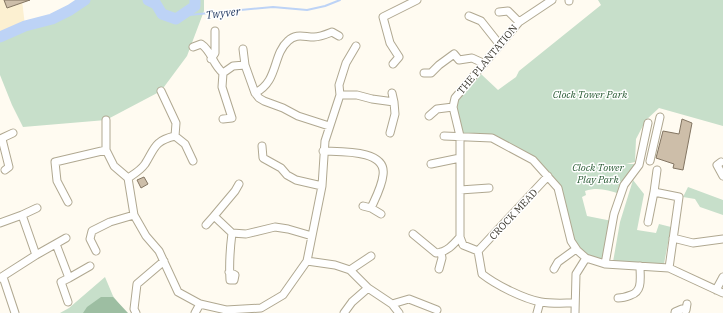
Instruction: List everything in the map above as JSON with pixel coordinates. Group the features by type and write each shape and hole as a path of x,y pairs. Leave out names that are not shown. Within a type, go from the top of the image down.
{"street":[{"path":"393,64 399,57 390,43 380,18 417,0"},
{"name":"THE PLANTATION","path":"453,107 455,98 519,22 547,1"},
{"path":"499,12 508,11 519,22"},
{"path":"469,16 481,21 500,45"},
{"path":"211,59 215,53 215,32"},
{"path":"254,93 260,90 271,76 281,51 288,41 299,35 315,37 332,32 339,36"},
{"path":"193,46 201,44 207,48 211,59 223,73"},
{"path":"106,120 106,150 114,166 128,178 134,215 146,236 159,251 178,292 200,304 226,311 261,310 283,296 307,261 322,186 323,151 329,126 340,95 339,85 346,62 356,46"},
{"path":"243,50 244,65 254,93 264,102 284,108 298,116 329,126"},
{"path":"424,73 433,72 439,65 454,54 459,60 472,58 483,63"},
{"path":"223,73 233,66 244,65"},
{"path":"223,73 222,87 232,118"},
{"path":"161,91 176,123 175,136"},
{"path":"390,133 395,114 392,92"},
{"path":"340,95 357,95 394,102"},
{"path":"429,116 437,109 453,107 460,136 460,237 463,245 478,251 482,274 490,280 530,299 540,302 575,304"},
{"path":"223,119 240,115"},
{"path":"650,161 660,117"},
{"path":"605,264 614,214 624,185 639,165 648,122"},
{"path":"5,170 9,167 1,139 14,133"},
{"path":"175,136 185,144 193,161"},
{"path":"128,178 139,171 156,145 164,139 175,136"},
{"path":"444,136 492,138 533,160 558,188 571,241 576,249 586,258 605,264 669,268 720,292 723,277"},
{"path":"643,142 654,144"},
{"path":"262,146 261,161 281,168 296,180 322,186"},
{"path":"68,202 58,181 53,161 106,150"},
{"path":"323,151 364,154 375,158 381,164 384,173 371,208"},
{"path":"431,164 440,159 460,158"},
{"path":"721,162 717,165 723,176"},
{"path":"648,222 657,170"},
{"name":"CROCK MEAD","path":"478,251 548,176"},
{"path":"206,225 235,191 239,184"},
{"path":"460,190 489,188"},
{"path":"654,192 681,195 669,268"},
{"path":"363,206 371,208 381,214"},
{"path":"0,223 37,208"},
{"path":"22,215 36,255"},
{"path":"96,251 90,239 89,230 134,215"},
{"path":"214,216 232,232 246,234 275,227 312,236"},
{"path":"230,276 228,260 232,232"},
{"path":"413,234 436,253 444,252 460,237"},
{"path":"15,313 2,277 66,238"},
{"path":"673,238 693,246 723,239"},
{"path":"56,244 69,278"},
{"path":"554,269 558,262 576,249"},
{"path":"440,270 442,258 441,252"},
{"path":"350,270 366,262 371,256"},
{"path":"575,313 576,274 586,258"},
{"path":"307,261 335,265 350,270 368,288 392,304 399,313"},
{"path":"136,313 134,309 136,284 164,262"},
{"path":"68,302 61,282 90,266"},
{"path":"618,298 634,294 639,289 640,266"},
{"path":"345,313 352,302 368,288"},
{"path":"392,304 409,299 437,310"},
{"path":"538,313 540,302"},
{"path":"195,313 200,304"},
{"path":"675,313 682,309 686,310 687,304"}],"shaded area":[{"path":"0,0 22,0 25,26 0,37"}],"green space":[{"path":"85,0 204,0 204,11 187,56 161,91 106,120 23,127 0,75 0,37 25,26 52,19"},
{"name":"Clock Tower Park","path":"598,0 723,0 723,126 659,108 646,120 636,139 635,162 626,164 637,164 620,194 598,189 585,191 586,195 582,197 587,216 612,221 605,264 577,250 558,188 533,160 492,138 460,136 455,98 471,79 481,74 498,90 516,77 519,71 601,5"},
{"path":"633,180 644,194 637,230 656,233 659,224 671,227 664,264 613,262 620,222"},
{"path":"688,187 723,200 723,215 700,207 695,199 683,197"},
{"path":"105,277 113,296 126,313 60,313 69,308"},
{"path":"101,297 113,297 128,313 83,313 87,307"}],"building":[{"path":"4,0 30,0 7,8"},
{"path":"682,119 692,123 683,170 673,168 674,164 656,158 663,131 679,134"},
{"path":"144,177 148,184 141,188 137,180"}],"waterway":[{"name":"Twyver","path":"0,37 25,26 52,19 85,0"},
{"name":"Twyver","path":"148,0 156,4 162,14 176,19 195,6 195,0"},
{"name":"Twyver","path":"176,19 189,15 273,7 307,10 325,6 340,0"}],"park label":[{"name":"Clock Tower Play Park","path":"598,172"}]}
